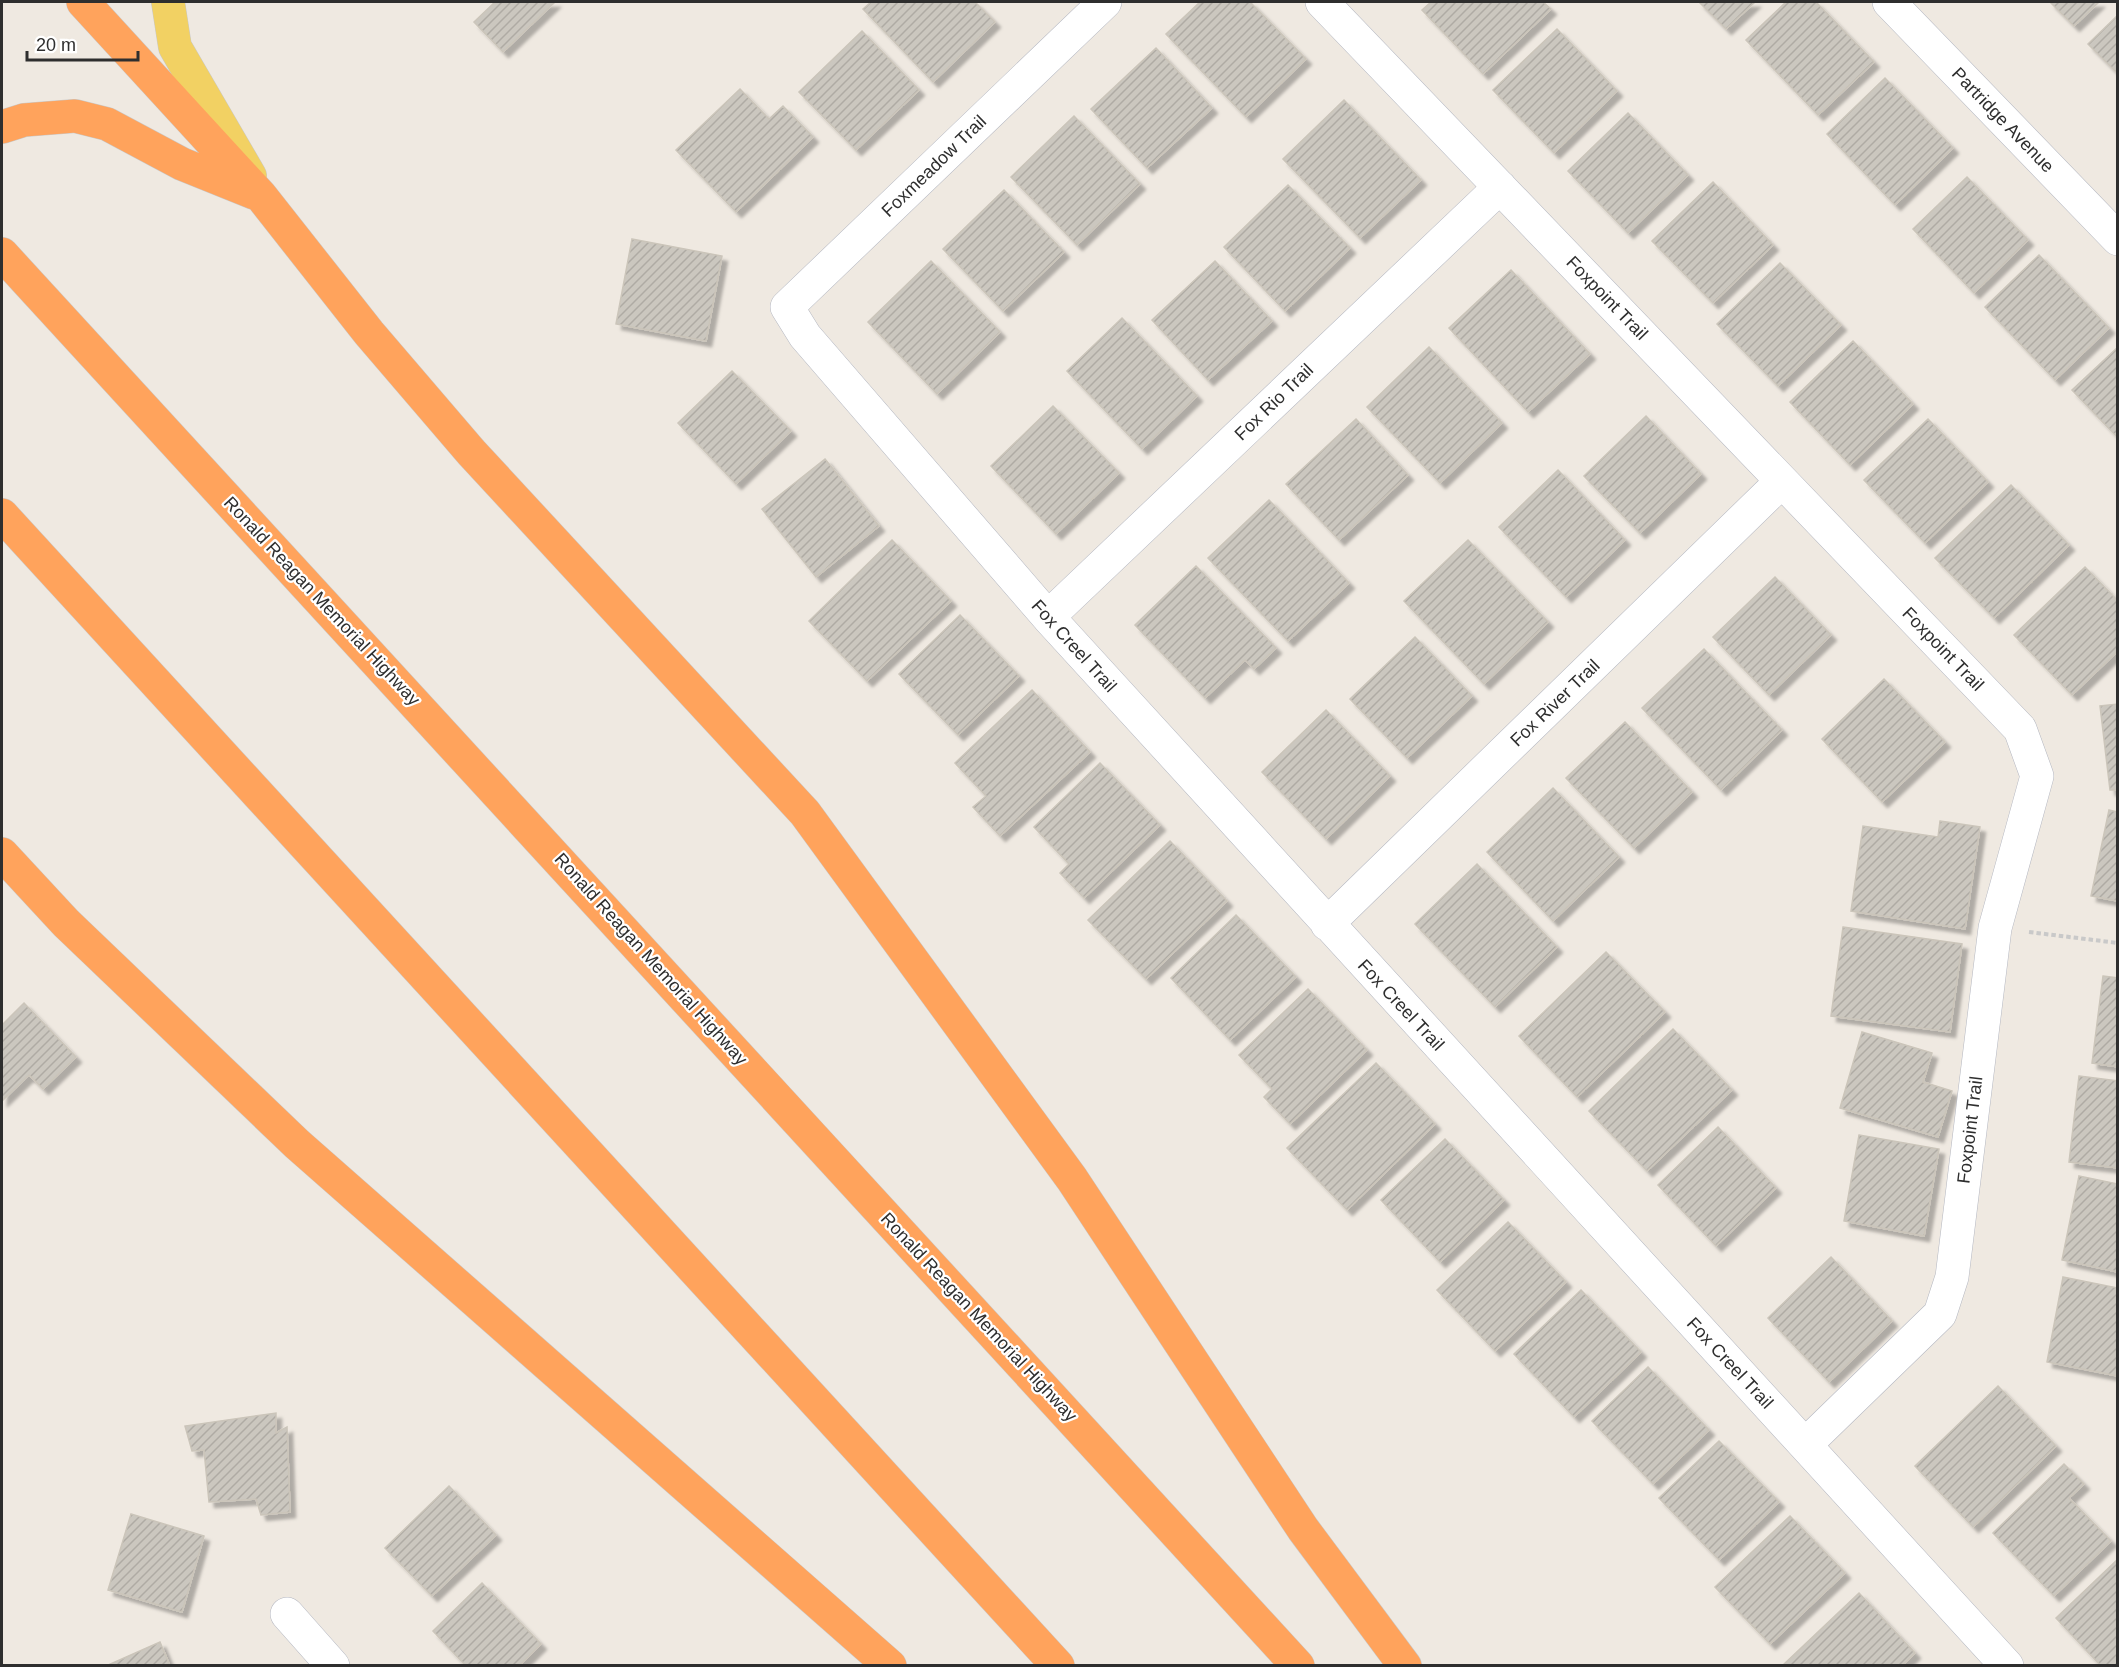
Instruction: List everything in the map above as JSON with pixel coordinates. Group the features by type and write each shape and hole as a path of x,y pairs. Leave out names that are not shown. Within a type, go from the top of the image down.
{"highway":[{"path":"83,2 261,196 369,333 471,452 805,813 1072,1179 1303,1529 1405,1665"},
{"path":"2,126 24,120 75,116 107,124 182,164 261,196"},
{"name":"Ronald Reagan Memorial Highway","path":"5,257 1298,1665"},
{"path":"2,515 1058,1665"},
{"path":"2,854 66,923 297,1144 890,1665"}],"main road":[{"path":"168,2 168,17 175,47 261,196"}],"street":[{"name":"Foxmeadow Trail","path":"805,336 787,307 1105,2"},
{"name":"Foxpoint Trail","path":"1322,2 2020,729 2037,776 1995,928 1952,1277 1940,1314 1805,1445"},
{"name":"Partridge Avenue","path":"1889,2 2118,239"},
{"name":"Fox Rio Trail","path":"1048,617 1500,187"},
{"name":"Fox Creel Trail","path":"805,336 1048,617 2007,1665"},
{"name":"Fox River Trail","path":"1327,924 1782,481"},
{"path":"287,1614 333,1665"}],"path":[{"path":"1995,928 2118,943"}],"building":[{"path":"495,2 555,2 503,52 474,22"},
{"path":"871,2 975,2 995,22 933,82 863,9"},
{"path":"1200,2 1250,2 1306,59 1246,117 1166,34"},
{"path":"1431,2 1543,2 1551,9 1483,74 1422,10"},
{"path":"1699,2 1755,2 1726,29"},
{"path":"1786,2 1816,2 1874,62 1818,115 1746,40"},
{"path":"2050,2 2099,2 2074,26"},
{"path":"2118,15 2118,74 2088,44"},
{"path":"1557,29 1617,91 1554,153 1493,90"},
{"path":"862,31 919,90 856,150 799,92"},
{"path":"1156,48 1212,108 1147,168 1091,109"},
{"path":"1885,78 1953,148 1895,205 1827,134"},
{"path":"740,89 769,119 783,106 813,137 736,212 676,150"},
{"path":"1344,100 1421,180 1360,238 1283,159"},
{"path":"1628,113 1688,175 1628,233 1568,171"},
{"path":"1074,116 1140,184 1077,245 1011,177"},
{"path":"1967,177 2028,240 1974,293 1913,229"},
{"path":"1713,182 1773,245 1713,303 1652,241"},
{"path":"1288,185 1350,248 1285,311 1224,247"},
{"path":"1004,190 1064,252 1003,311 943,249"},
{"path":"632,239 722,256 706,341 616,324"},
{"path":"2039,255 2109,328 2055,380 1985,307"},
{"path":"931,261 1000,332 937,394 868,322"},
{"path":"1215,261 1272,321 1208,380 1152,320"},
{"path":"1780,263 1841,325 1778,386 1717,324"},
{"path":"1511,270 1590,354 1528,412 1449,328"},
{"path":"1122,318 1197,396 1142,449 1067,371"},
{"path":"1853,341 1913,404 1850,465 1790,402"},
{"path":"1429,347 1502,423 1440,483 1367,407"},
{"path":"2118,347 2118,438 2072,390"},
{"path":"732,371 791,431 736,484 678,423"},
{"path":"1053,406 1119,473 1056,534 991,466"},
{"path":"1646,416 1701,474 1640,533 1584,476"},
{"path":"1356,419 1408,475 1339,540 1286,484"},
{"path":"1928,419 1988,482 1925,543 1864,480"},
{"path":"825,459 879,526 816,577 762,509"},
{"path":"1558,470 1625,540 1566,597 1499,527"},
{"path":"2011,485 2069,545 1994,618 1935,558"},
{"path":"1269,500 1349,583 1288,641 1208,558"},
{"path":"892,540 951,601 867,681 809,621"},
{"path":"1468,540 1548,622 1484,684 1404,601"},
{"path":"1196,566 1276,648 1254,669 1245,660 1205,698 1135,625"},
{"path":"2085,567 2118,601 2118,651 2072,695 2014,635"},
{"path":"1775,577 1831,635 1769,695 1713,637"},
{"path":"960,615 1019,676 958,735 899,674"},
{"path":"1415,637 1472,696 1407,758 1350,699"},
{"path":"1704,649 1782,730 1721,790 1642,708"},
{"path":"1884,679 1945,742 1882,802 1822,739"},
{"path":"1032,690 1090,752 1000,836 973,807 986,796 955,763"},
{"path":"2118,704 2118,790 2110,790 2100,706"},
{"path":"1326,710 1390,776 1326,839 1262,772"},
{"path":"1625,722 1692,792 1634,848 1566,778"},
{"path":"1100,763 1160,825 1084,898 1060,873 1069,864 1034,827"},
{"path":"1553,788 1619,857 1553,921 1487,852"},
{"path":"2109,810 2118,812 2118,901 2091,896"},
{"path":"1940,821 1980,827 1965,929 1851,911 1863,826 1938,837"},
{"path":"1170,841 1227,901 1146,979 1088,920"},
{"path":"1477,864 1557,947 1495,1007 1415,924"},
{"path":"1236,915 1296,977 1230,1040 1171,978"},
{"path":"1843,927 1962,944 1950,1032 1831,1016"},
{"path":"1606,952 1665,1012 1577,1097 1519,1036"},
{"path":"2103,976 2118,978 2118,1067 2092,1063"},
{"path":"1308,989 1367,1050 1290,1124 1264,1097 1272,1089 1239,1055"},
{"path":"24,1003 76,1057 43,1089 29,1075 2,1101 2,1025"},
{"path":"1673,1029 1732,1090 1647,1171 1589,1111"},
{"path":"1862,1032 1932,1053 1923,1082 1952,1091 1938,1137 1840,1108"},
{"path":"1376,1063 1435,1124 1347,1210 1287,1148"},
{"path":"2079,1076 2118,1081 2118,1168 2069,1162"},
{"path":"1718,1127 1776,1188 1716,1246 1658,1185"},
{"path":"1859,1135 1939,1149 1924,1236 1844,1221"},
{"path":"1445,1139 1504,1200 1440,1262 1381,1200"},
{"path":"2079,1176 2118,1184 2118,1272 2062,1260"},
{"path":"1508,1222 1566,1282 1495,1351 1437,1290"},
{"path":"1831,1257 1892,1321 1829,1382 1768,1318"},
{"path":"2063,1277 2118,1288 2118,1376 2047,1362"},
{"path":"1581,1290 1641,1352 1574,1417 1514,1354"},
{"path":"1648,1367 1709,1430 1653,1484 1592,1421"},
{"path":"1998,1386 2056,1446 1973,1527 1915,1466"},
{"path":"276,1413 276,1433 287,1427 290,1512 261,1515 256,1499 209,1502 204,1450 192,1451 185,1426"},
{"path":"1719,1441 1779,1502 1719,1560 1659,1498"},
{"path":"2064,1464 2084,1484 2069,1498 2111,1541 2054,1596 1993,1533"},
{"path":"449,1486 496,1535 432,1596 385,1548"},
{"path":"131,1514 204,1536 182,1612 108,1590"},
{"path":"1790,1516 1845,1573 1770,1644 1715,1587"},
{"path":"2118,1559 2118,1666 2101,1666 2056,1618"},
{"path":"482,1583 541,1644 519,1666 466,1666 433,1631"},
{"path":"1859,1593 1915,1653 1902,1666 1782,1666"},
{"path":"160,1642 170,1666 106,1666"}]}
